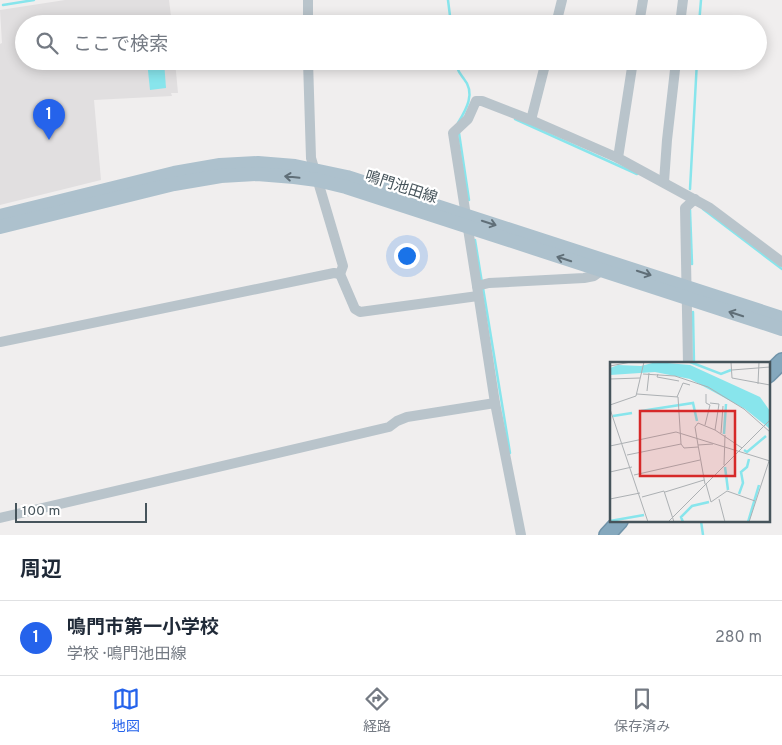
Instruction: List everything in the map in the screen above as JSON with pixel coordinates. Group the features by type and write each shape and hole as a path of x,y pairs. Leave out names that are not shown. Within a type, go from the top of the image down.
{"highway":[{"path":"770,373 782,361"},
{"path":"607,535 619,522"}],"main road":[{"name":"鳴門池田線","path":"0,216 174,173 220,165 258,163 295,166 346,187 467,221 686,293 782,329"},
{"name":"鳴門池田線","path":"0,227 174,184 221,176 257,174 315,175"},
{"name":"鳴門池田線","path":"467,221 601,271 782,318"}],"street":[{"path":"308,0 308,15"},
{"path":"558,15 562,0"},
{"path":"640,15 643,0"},
{"path":"681,15 683,0"},
{"path":"308,70 311,158 343,266 340,274 355,309 360,312 481,288 584,278 594,276 601,271"},
{"path":"531,120 544,70"},
{"path":"618,158 632,70"},
{"path":"664,182 675,70"},
{"path":"521,535 495,403 481,288 467,221 453,134 468,119 476,100 482,100 531,120 618,158 664,182 730,221 782,262"},
{"path":"688,362 685,208 695,199"},
{"path":"0,342 334,273 340,274"},
{"path":"0,518 389,427 407,417 495,403"}],"shaded area":[{"path":"65,0 169,0 171,15 15,15 15,70 176,70 178,93 171,93 172,96 94,100 101,180 0,205 0,44 2,43 0,10"}],"water":[{"path":"148,70 165,70 166,88 150,90"}],"waterway":[{"path":"3,5 34,0"},
{"path":"448,0 450,15"},
{"path":"700,15 701,0"},
{"path":"458,70 468,84 469,90 467,107 458,123"},
{"path":"690,189 697,70"},
{"path":"515,119 637,174"},
{"path":"459,133 469,200"},
{"path":"703,209 782,269"},
{"path":"690,210 692,264"},
{"path":"475,240 482,283"},
{"path":"483,288 510,453"},
{"path":"693,312 694,362"},
{"path":"701,522 703,535"}],"place":[{"name":"鳴門市第一小学校","path":"49,140"}]}
